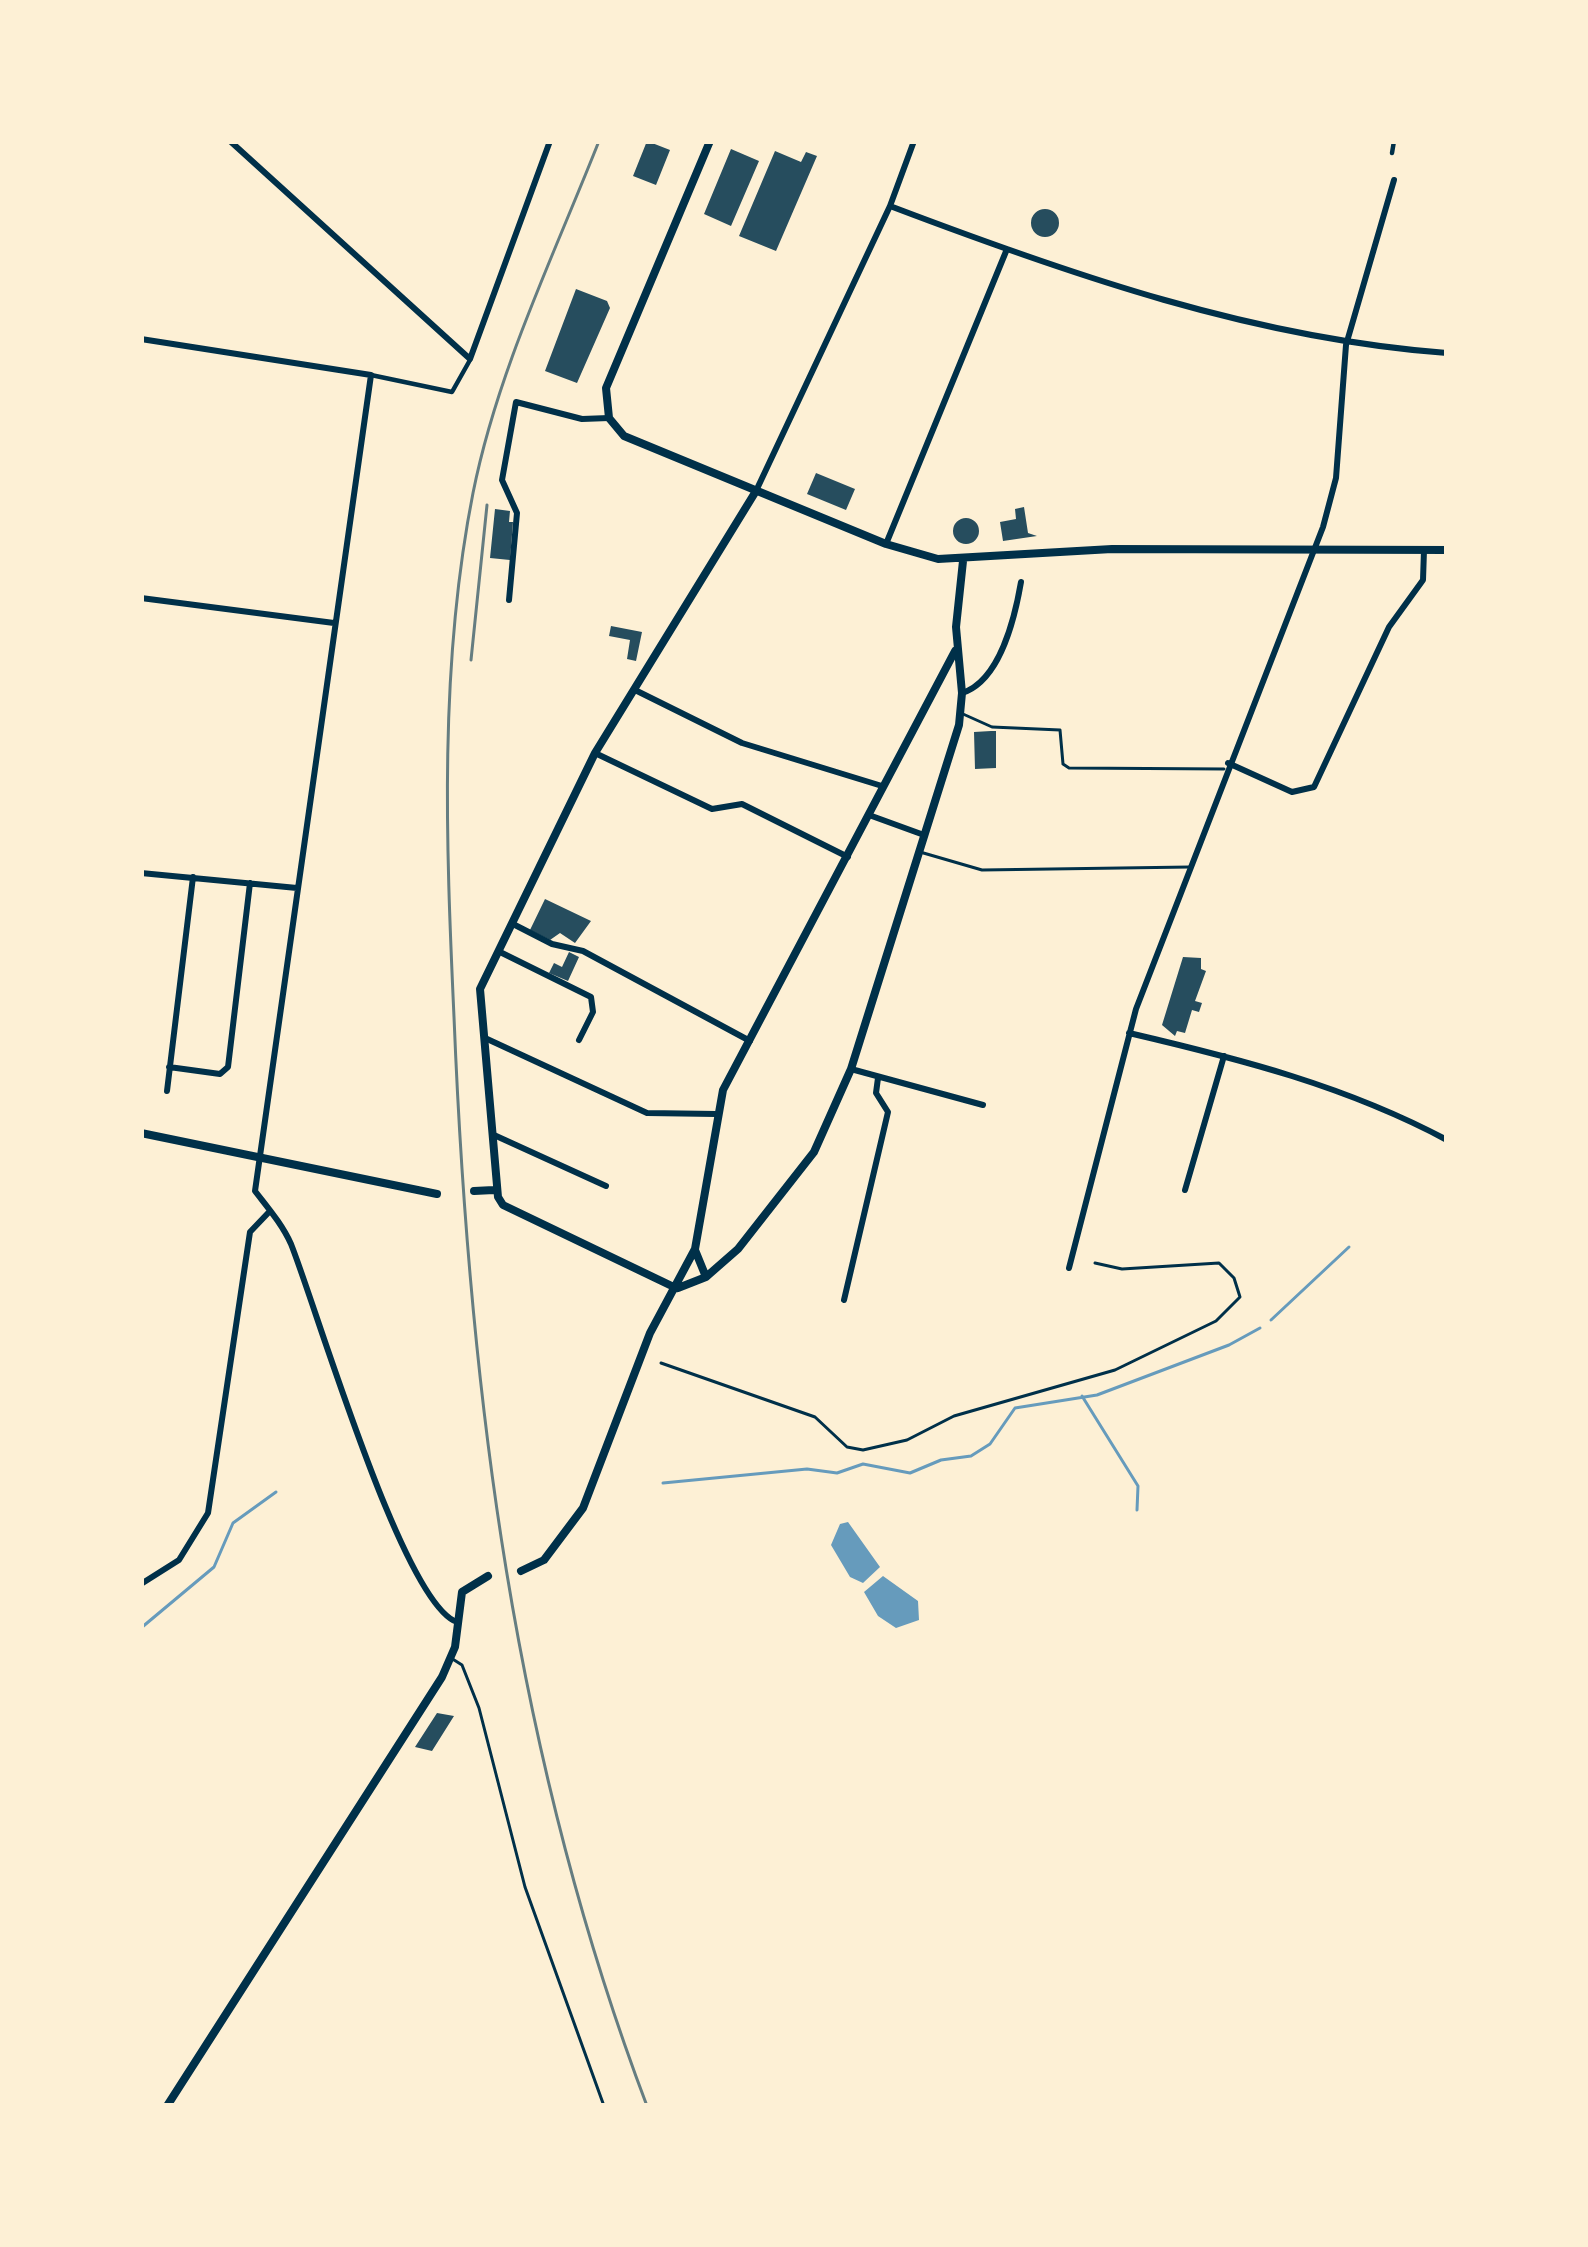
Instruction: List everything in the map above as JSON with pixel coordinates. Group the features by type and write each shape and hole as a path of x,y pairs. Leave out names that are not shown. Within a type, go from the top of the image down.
{"street":[{"path":"230,141 470,359"},
{"path":"141,339 452,392 470,359 550,141"},
{"path":"710,141 610,377 605,396 609,418 624,436 886,544 963,561 1094,549 1447,550"},
{"path":"914,141 890,206 756,491 595,753 480,989 494,1190 503,1205 676,1288 706,1277 738,1249 796,1180 851,1069 961,714 955,651 963,561"},
{"path":"1392,153 1394,141"},
{"path":"1069,1268 1129,1034 1227,766 1316,550 1336,478 1346,345 1394,180"},
{"path":"890,206 1105,282 1346,345 1447,353"},
{"path":"886,544 1007,249"},
{"path":"371,375 255,1191 290,1243 405,1557 439,1610 457,1622"},
{"path":"509,600 517,512 502,480 516,402 572,418 609,418"},
{"path":"1227,766 1292,792 1314,787 1389,627 1423,580 1424,550"},
{"path":"962,693 989,675 1016,608 1021,582"},
{"path":"141,598 334,623"},
{"path":"706,1277 695,1262 694,1249 722,1090 955,651"},
{"path":"634,689 744,744 882,786"},
{"path":"595,753 712,809 742,804 848,857"},
{"path":"869,815 924,835"},
{"path":"141,873 297,888"},
{"path":"167,1091 193,877"},
{"path":"169,1067 220,1074 228,1067 250,883"},
{"path":"512,923 600,959 750,1041"},
{"path":"498,951 591,997 593,1012 579,1040"},
{"path":"1129,1034 1224,1056 1373,1101 1447,1140"},
{"path":"484,1037 647,1113 716,1114"},
{"path":"1185,1190 1224,1056"},
{"path":"851,1069 982,1105"},
{"path":"844,1300 888,1112 876,1093 878,1078"},
{"path":"141,1133 436,1194"},
{"path":"490,1133 606,1186"},
{"path":"474,1192 494,1190"},
{"path":"141,1584 179,1560 208,1513 248,1239 252,1225 270,1211"},
{"path":"521,1571 544,1560 583,1508 650,1333 694,1249"},
{"path":"167,2106 452,1658 462,1592 488,1576"}],"lane":[{"path":"961,714 992,727 1060,730 1063,764 1069,768 1227,766"},
{"path":"919,852 982,870 1190,867"},
{"path":"452,1658 462,1665 479,1708 525,1887 604,2106"}],"path":[{"path":"661,1364 815,1417 847,1447 863,1450 907,1440 954,1416 1115,1370 1216,1321 1240,1297 1234,1278 1219,1263 1122,1269 1094,1263"}],"water":[{"path":"848,1522 880,1567 863,1583 850,1577 831,1545 840,1524"},
{"path":"883,1576 918,1601 919,1620 896,1628 878,1616 864,1592"}],"building":[{"path":"647,141 670,150 656,185 633,176"},
{"path":"731,149 759,161 731,226 704,214"},
{"path":"775,151 801,162 806,152 817,156 776,251 739,236"},
{"path":"1045,209 1055,213 1059,223 1055,233 1045,237 1035,233 1031,223 1035,213"},
{"path":"576,289 607,301 610,308 577,383 545,371"},
{"path":"816,473 855,489 846,510 807,494"},
{"path":"1024,507 1028,533 1037,536 1003,541 1000,522 1016,519 1015,509"},
{"path":"495,509 510,511 510,560 490,558"},
{"path":"966,518 979,531 966,544 953,531"},
{"path":"611,626 642,632 636,661 627,659 630,640 609,636"},
{"path":"996,731 996,768 975,769 974,732"},
{"path":"545,899 591,921 575,943 560,933 550,940 530,930"},
{"path":"569,952 579,957 568,981 549,973 554,963 562,967"},
{"path":"1183,957 1201,958 1201,969 1206,971 1195,1001 1202,1003 1199,1012 1192,1010 1185,1033 1177,1031 1175,1036 1162,1025"},
{"path":"437,1713 454,1716 432,1751 415,1747"}],"waterway":[{"path":"1271,1320 1349,1247"},
{"path":"663,1483 807,1469 837,1473 863,1464 910,1473 941,1460 971,1456 990,1444 1015,1408 1097,1395 1229,1345 1260,1328"},
{"path":"1082,1396 1138,1486 1137,1510"},
{"path":"141,1628 214,1567 233,1523 276,1492"}],"railway":[{"path":"599,141 496,403 473,493 450,689 449,886 472,1295 506,1570 531,1706 563,1840 601,1974 647,2106"},
{"path":"471,660 487,505"}]}
